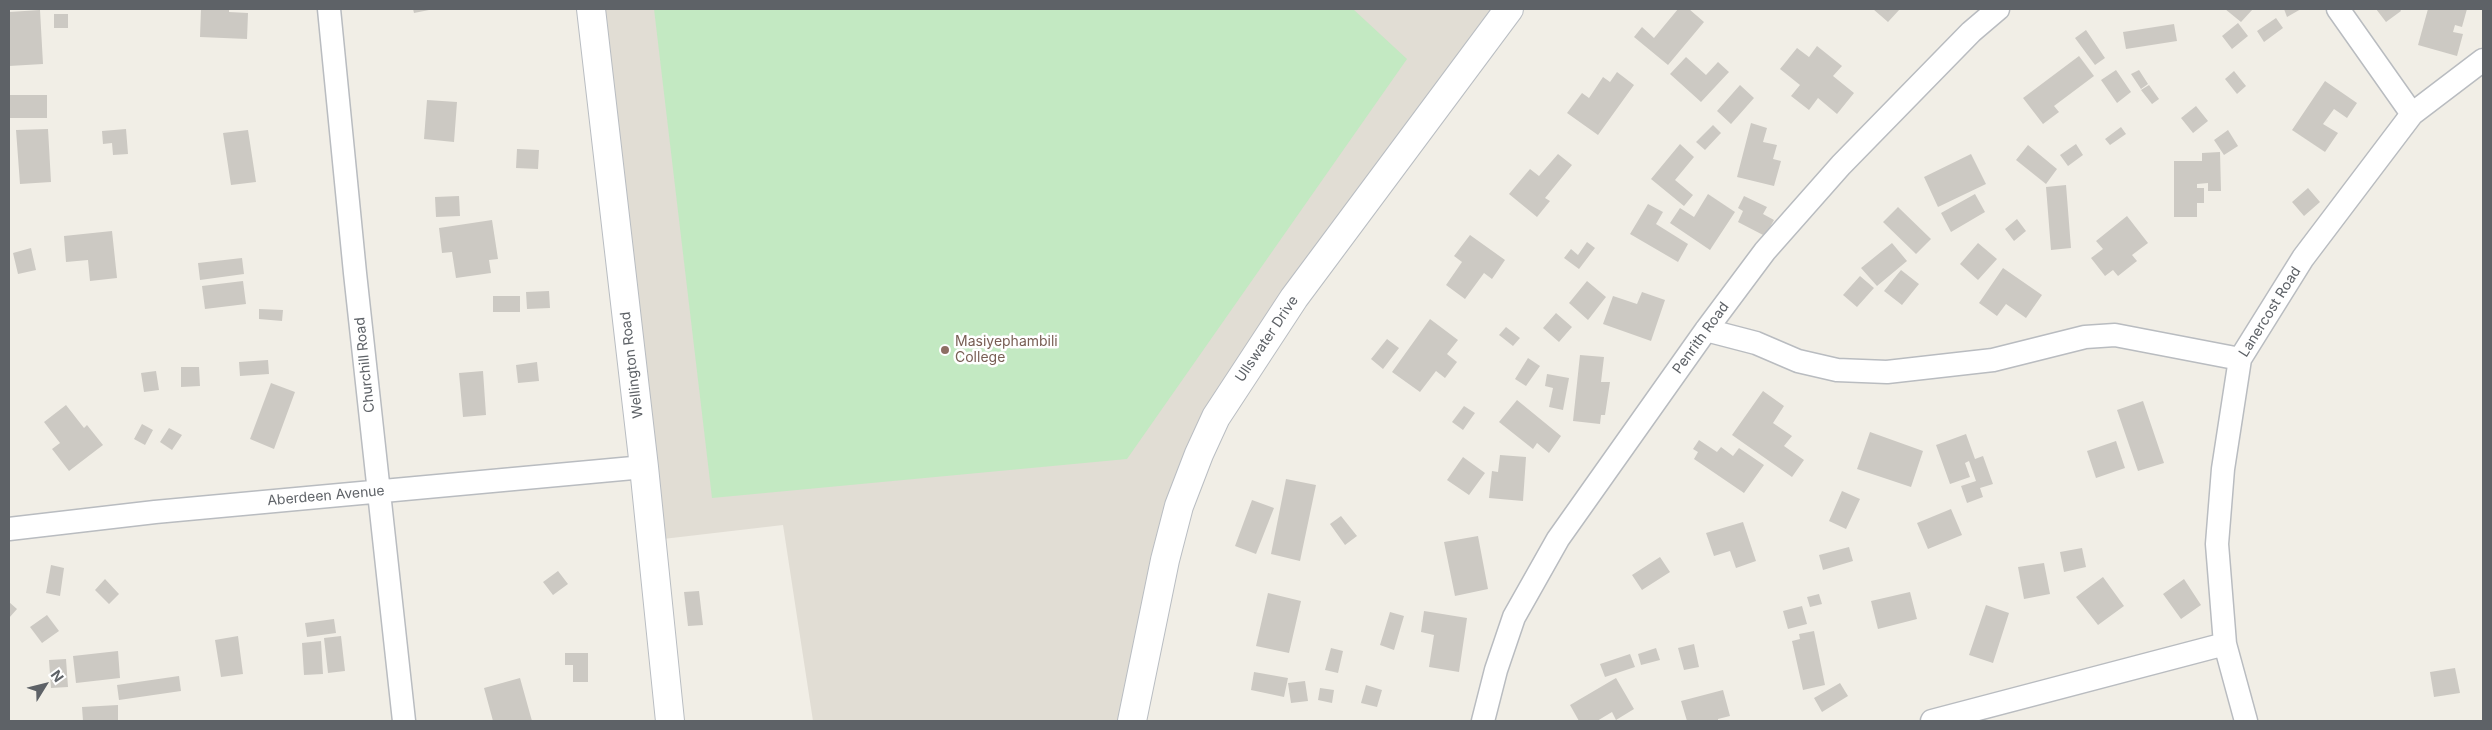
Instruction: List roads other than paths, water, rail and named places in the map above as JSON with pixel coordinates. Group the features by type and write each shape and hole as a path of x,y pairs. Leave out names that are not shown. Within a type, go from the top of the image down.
{"street":[{"name":"Churchill Road","path":"329,9 378,491 404,721"},
{"name":"Wellington Road","path":"590,9 644,467 670,721"},
{"name":"Ullswater Drive","path":"1132,721 1165,560 1179,506 1216,417 1294,298 1509,9"},
{"name":"Penrith Road","path":"1483,721 1496,670 1514,617 1558,539 1706,330 1765,251 1842,165 1971,32 1998,9"},
{"path":"2338,9 2412,114"},
{"name":"Lanercost Road","path":"2246,721 2225,644 2217,544 2223,469 2240,359 2303,258 2412,114 2483,60"},
{"path":"1706,330 1756,343 1798,361 1837,370 1887,372 1992,360 2085,337 2115,335 2240,359"},
{"name":"Aberdeen Avenue","path":"9,529 155,512 644,467"},
{"path":"1932,721 2225,644"}],"place":[{"name":"Masiyephambili College","path":"945,350"}]}
